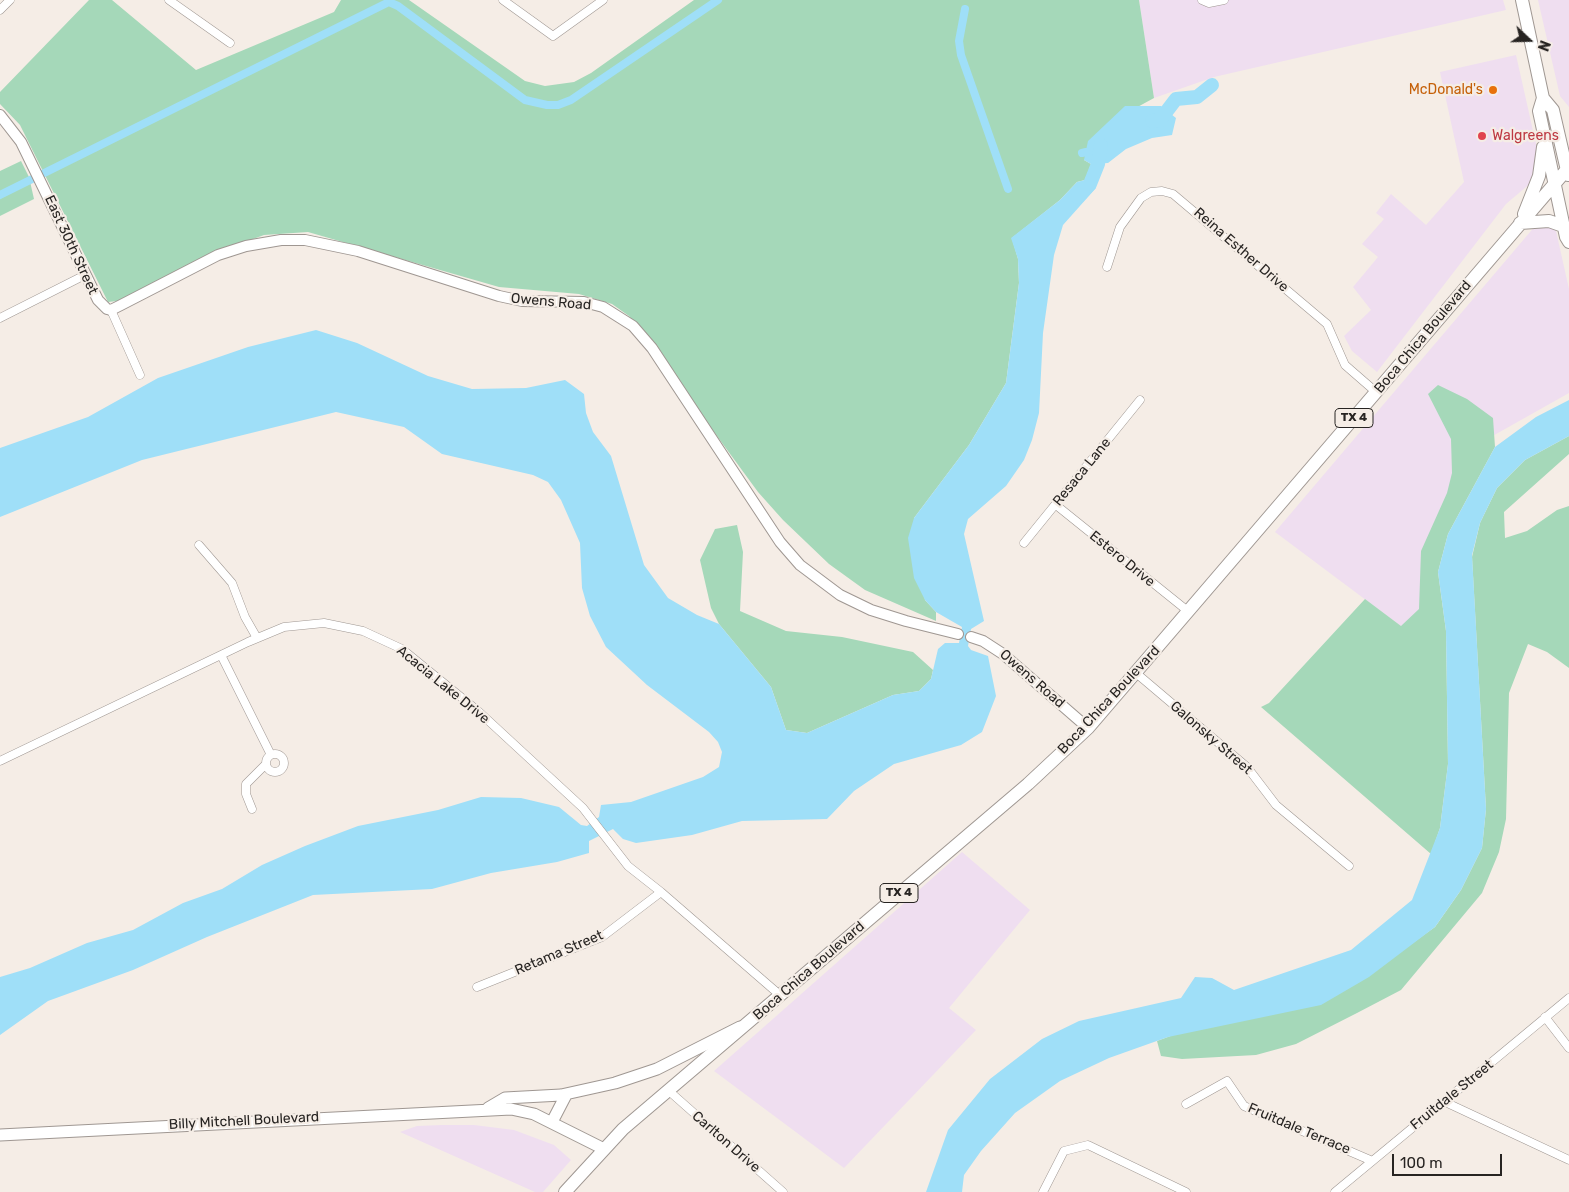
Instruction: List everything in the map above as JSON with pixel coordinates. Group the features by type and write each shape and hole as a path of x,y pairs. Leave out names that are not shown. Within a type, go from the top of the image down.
{"main road":[{"name":"TX 4","path":"1520,223 1539,176 1544,138 1539,112 1543,98 1522,0"},
{"name":"TX 4","path":"1543,98 1554,110 1568,171"},
{"path":"1556,124 1569,132"},
{"path":"1544,138 1563,226 1569,242"},
{"name":"Boca Chica Boulevard","path":"565,1192 604,1149 669,1090 1028,784 1088,728 1554,183 1568,171"},
{"path":"1520,223 1549,221 1563,226"},
{"name":"Billy Mitchell Boulevard","path":"488,1108 505,1098 566,1094 615,1083 657,1069 749,1022"},
{"path":"552,1122 566,1094"},
{"name":"Billy Mitchell Boulevard","path":"0,1135 488,1108 518,1110 552,1122 604,1149"}],"street":[{"path":"0,10 10,0"},
{"path":"169,0 230,43"},
{"path":"503,0 553,36 604,0"},
{"path":"1202,0 1210,3 1224,0"},
{"name":"East 30th Street","path":"0,115 11,127 30,158 85,275 98,300 111,310 140,375"},
{"name":"Reina Esther Drive","path":"1107,268 1120,227 1136,203 1151,192 1162,191 1173,194 1327,324 1334,335 1345,365 1376,392"},
{"name":"Owens Road","path":"111,310 218,256 246,246 297,240 330,244 358,251 507,298 522,301 584,302 604,308 633,326 652,348 780,542 800,565 840,595 871,610 897,619 958,634"},
{"path":"0,318 85,275"},
{"name":"Resaca Lane","path":"1024,542 1140,400"},
{"name":"Estero Drive","path":"1056,505 1189,612"},
{"path":"198,545 232,584 245,616 258,638"},
{"name":"Acacia Lake Drive","path":"0,761 221,655 284,627 324,624 363,632 402,649 478,711 583,808 612,848 628,866 661,892 781,996"},
{"name":"Owens Road","path":"971,637 983,641 1003,654 1088,728"},
{"path":"221,655 271,755"},
{"name":"Galonsky Street","path":"1136,673 1247,768 1276,805 1349,866"},
{"path":"252,809 246,794 246,784 266,764 271,755"},
{"path":"266,764 272,772 280,771 284,766 281,756 271,755"},
{"name":"Retama Street","path":"477,987 602,937 661,892"},
{"name":"Fruitdale Street","path":"1335,1192 1370,1160 1445,1102 1569,998"},
{"path":"1545,1017 1569,1048"},
{"name":"Fruitdale Terrace","path":"1186,1104 1226,1080 1244,1106 1370,1160"},
{"name":"Carlton Drive","path":"669,1090 783,1192"},
{"path":"1445,1102 1569,1160"},
{"path":"1043,1192 1064,1151 1088,1145 1186,1192"}],"shaded area":[{"path":"1139,0 1503,0 1506,10 1214,77 1154,98"},
{"path":"1538,0 1569,0 1569,107 1560,96"},
{"path":"1516,55 1536,144 1539,176 1506,204 1377,372 1352,351 1344,336 1371,310 1353,287 1378,257 1362,244 1384,219 1376,213 1391,194 1426,225 1464,182 1440,72"},
{"path":"1536,225 1547,225 1556,231 1569,289 1569,393 1489,438 1424,563 1430,605 1410,633 1275,532"},
{"path":"962,852 1030,910 949,1008 976,1030 844,1168 714,1071"},
{"path":"474,1125 514,1130 554,1145 571,1160 543,1192 535,1192 400,1132 417,1126"}],"green space":[{"path":"89,0 112,0 196,70 334,12 341,0 409,0 525,81 545,86 574,82 591,73 694,0 1139,0 1154,98 1132,110 1084,160 1091,164 1085,180 1077,182 1060,200 1012,238 1018,259 1019,283 1006,383 969,445 914,518 925,600 936,612 936,621 865,590 829,564 783,520 758,492 629,316 612,304 579,294 499,287 308,232 264,235 218,252 117,301 108,302 20,125 0,104 0,92"},
{"path":"21,161 29,177 34,199 0,216 0,171"},
{"path":"1438,385 1467,399 1493,418 1495,447 1448,534 1438,572 1446,631 1448,764 1440,828 1431,854 1261,707 1269,703 1365,599 1401,626 1419,609 1421,551 1447,493 1452,473 1451,439 1428,394"},
{"path":"1569,436 1569,454 1504,512 1505,538 1527,531 1557,510 1569,506 1569,668 1547,652 1528,644 1509,693 1506,819 1499,852 1482,893 1401,990 1296,1044 1256,1055 1182,1059 1161,1056 1157,1041 1404,949 1435,927 1461,890 1482,848 1486,809 1472,557 1480,523 1497,488 1525,460"},
{"path":"737,525 743,552 740,611 786,631 842,637 913,652 933,670 931,679 919,691 893,695 807,733 786,730 771,687 719,624 711,608 700,560 715,529"}],"water":[{"path":"1125,106 1161,106 1176,118 1172,135 1152,138 1126,149 1108,163 1091,164 1084,160 1088,141"},
{"path":"1085,180 1096,188 1063,225 1054,255 1043,333 1039,413 1032,440 1024,460 1006,486 968,519 964,534 984,621 971,629 968,646 971,650 988,656 996,696 982,732 961,745 894,764 854,791 827,819 742,821 692,835 636,843 623,839 613,829 589,841 589,853 557,862 491,873 432,889 313,895 207,937 133,970 48,1001 0,1035 0,977 30,968 87,943 133,930 183,903 222,889 262,865 305,846 358,826 438,810 481,797 521,798 559,807 581,825 587,826 599,817 601,805 631,802 703,777 719,767 722,752 718,742 709,732 647,685 606,647 590,616 582,588 580,543 561,500 548,482 533,475 442,454 404,427 336,412 142,460 0,517 0,448 88,417 158,378 248,347 316,330 357,343 428,376 472,389 526,388 565,380 584,394 586,413 593,432 611,456 644,565 668,598 697,615 719,624 771,687 786,730 807,733 893,695 919,691 931,679 938,649 945,643 959,643 962,627 936,612 925,600 914,578 908,538 914,518 969,445 1006,383 1019,283 1018,259 1011,238 1060,200 1077,182"},
{"path":"1569,400 1569,436 1525,460 1497,488 1480,523 1472,555 1486,809 1482,848 1461,890 1435,927 1369,977 1321,1005 1168,1037 1109,1058 1060,1081 1015,1113 981,1151 964,1175 962,1192 926,1192 948,1130 990,1079 1042,1039 1079,1021 1181,998 1195,977 1212,978 1234,990 1351,950 1412,900 1440,828 1448,764 1446,631 1438,572 1448,534 1495,447 1536,417"}],"waterway":[{"path":"0,195 389,2 398,6 525,100 547,105 558,105 571,100 718,0"},
{"path":"965,9 959,41 961,55 1008,189"},
{"path":"1152,121 1160,120 1176,99 1197,97 1212,85"},
{"path":"1078,197 1090,184 1098,164 1101,145"},
{"path":"1082,153 1086,152"}],"place":[{"name":"McDonald's","path":"1493,90"},
{"name":"Walgreens","path":"1482,136"}]}
